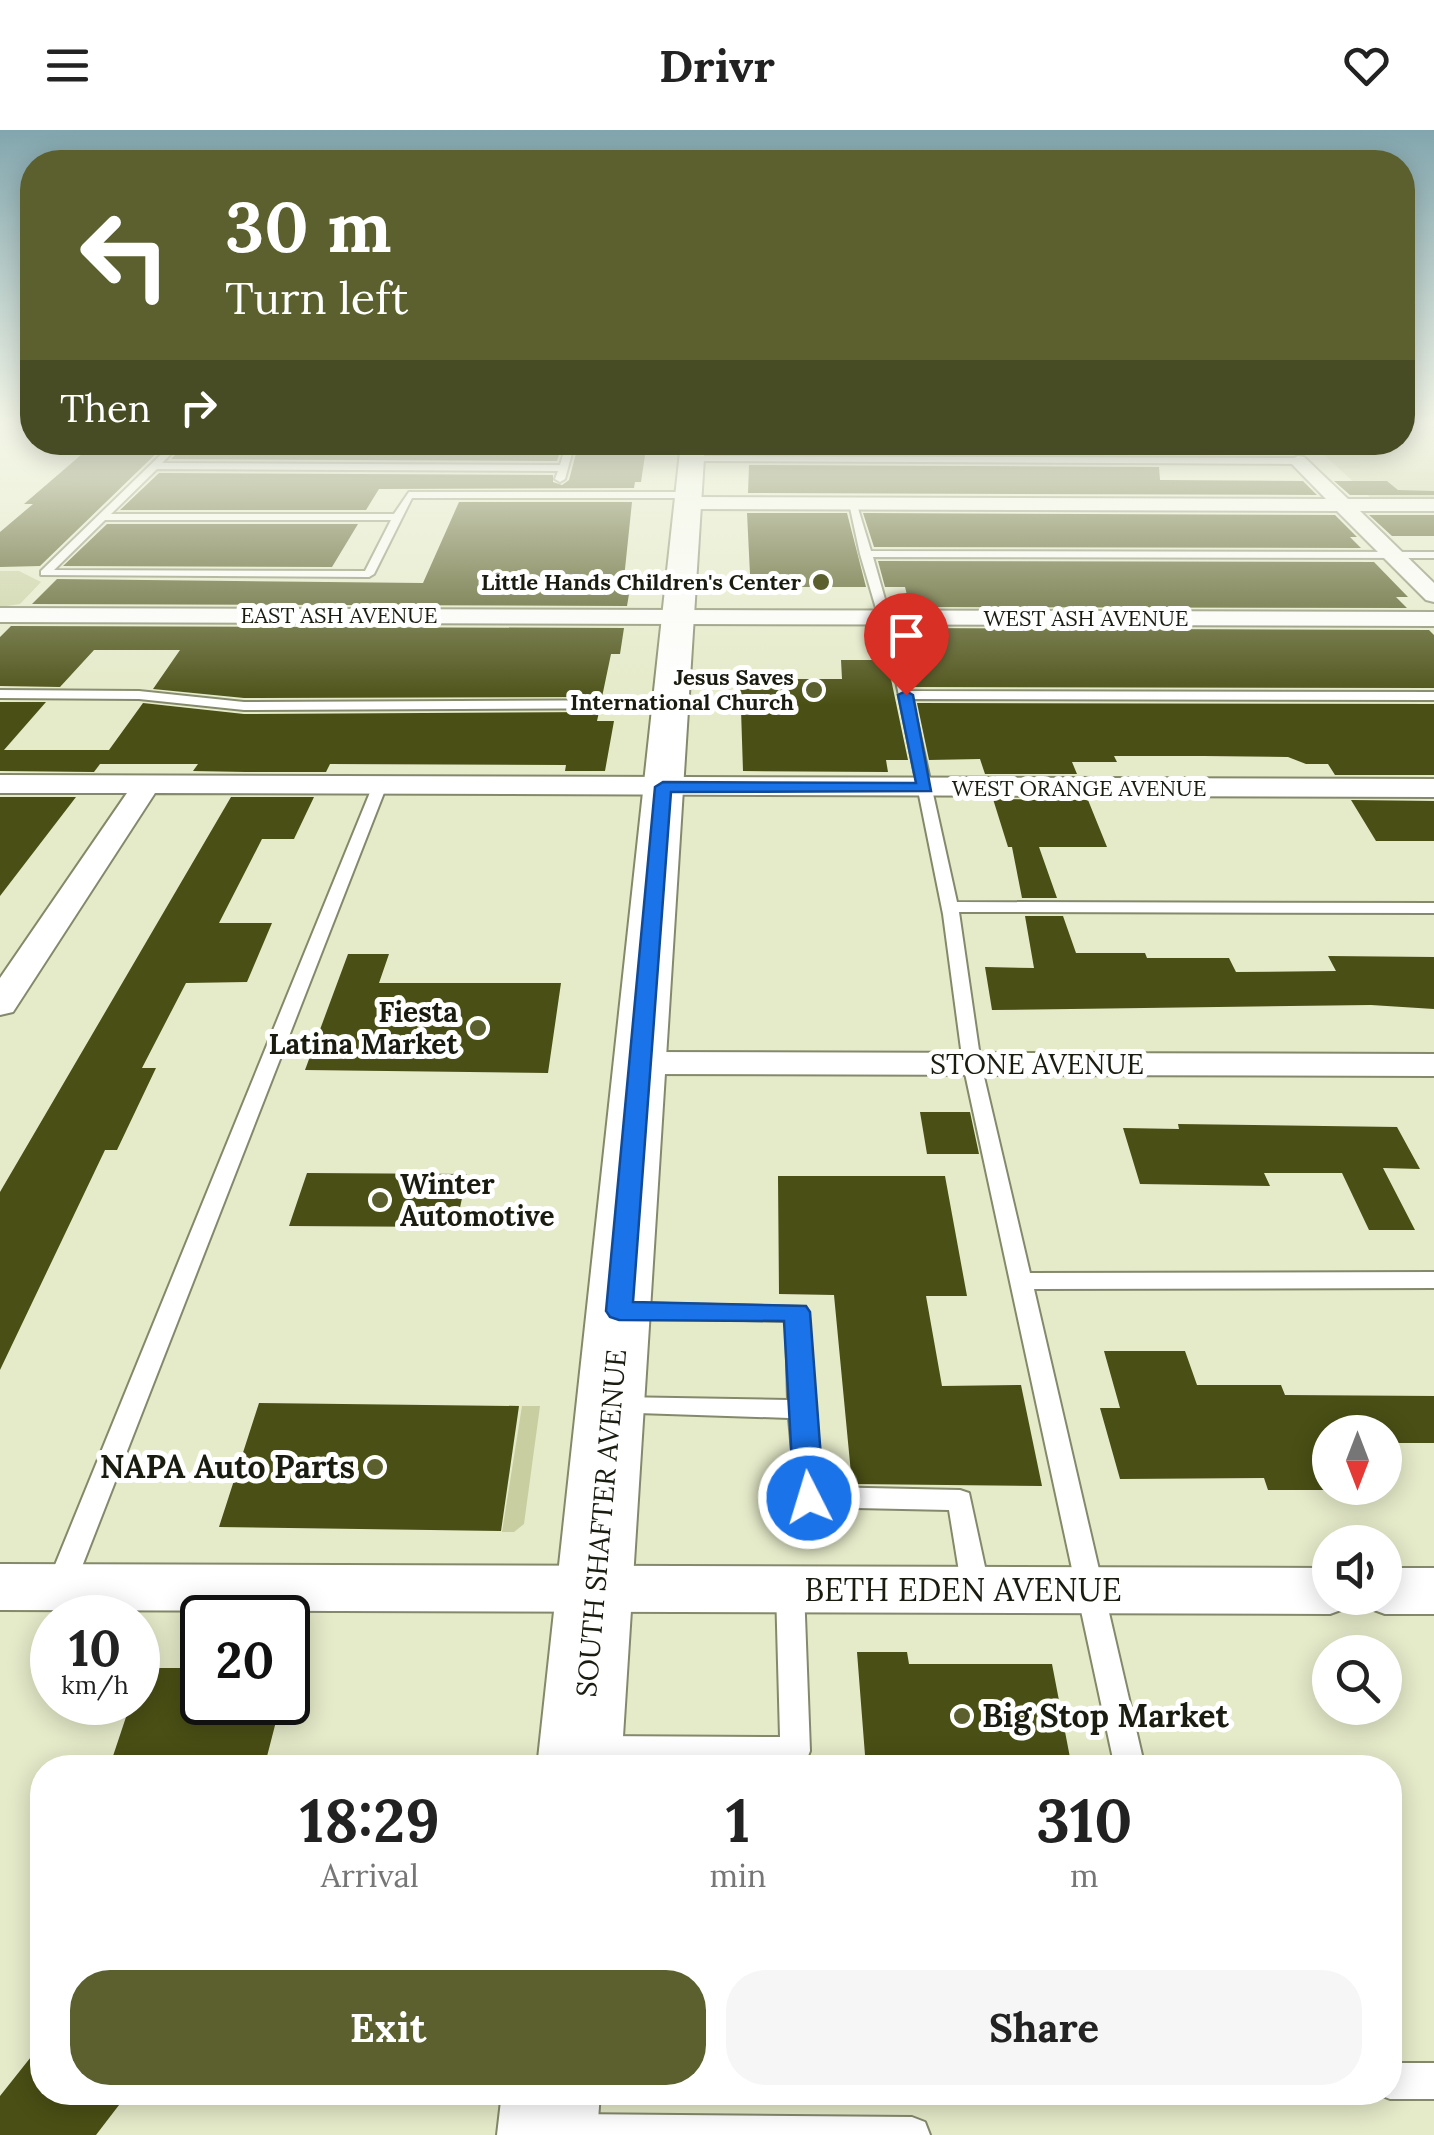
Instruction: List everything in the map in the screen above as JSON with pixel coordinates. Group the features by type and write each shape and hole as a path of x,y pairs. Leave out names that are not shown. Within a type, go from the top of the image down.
{"main road":[{"name":"SOUTH SHAFTER AVENUE","path":"580,1755 686,519"}],"street":[{"path":"1357,519 1434,594"},
{"name":"EAST ASH AVENUE","path":"0,615 678,618"},
{"name":"WEST ASH AVENUE","path":"678,618 1434,619"},
{"name":"WEST ORANGE AVENUE","path":"0,784 1434,788"},
{"path":"0,1004 147,784"},
{"name":"STONE AVENUE","path":"640,1063 1434,1065"},
{"name":"BETH EDEN AVENUE","path":"0,1586 1312,1591"},
{"path":"1402,1591 1434,1591"}],"lane":[{"path":"100,519 44,573 369,574 397,519"},
{"path":"856,519 906,695 950,908 972,1064 1127,1755"},
{"path":"866,554 1434,556"},
{"path":"0,694 140,695 244,706 672,704"},
{"path":"906,695 1434,696"},
{"path":"60,1587 380,786"},
{"path":"950,908 1434,908"},
{"path":"1020,1281 1434,1280"},
{"path":"619,1311 797,1312 809,1498 960,1500 976,1590"},
{"path":"611,1406 801,1409"},
{"path":"688,1755 796,1752 790,1589"},
{"path":"1402,2081 1434,2081"},
{"path":"548,2120 912,2135"}],"green space":[{"path":"0,571 19,571 41,582 20,604 0,607"},
{"path":"522,1406 540,1406 524,1524 514,1532 502,1532"}],"building":[{"path":"16,519 89,519 40,566 0,567 0,532"},
{"path":"452,519 630,519 623,588 630,588 627,606 32,604 57,579 423,583"},
{"path":"747,519 848,519 866,587 787,587 785,574 750,574"},
{"path":"865,519 1339,519 1357,537 1350,537 1361,548 874,547"},
{"path":"1373,519 1434,519 1434,536 1392,536"},
{"path":"107,524 358,524 332,567 63,566"},
{"path":"878,561 1374,562 1408,597 1396,597 1407,608 910,607 905,587 885,587"},
{"path":"11,626 624,628 620,654 611,654 602,697 244,698 153,689 180,650 94,650 60,687 0,686 0,637"},
{"path":"915,628 1429,630 1434,635 1434,688 914,687 906,660 922,660"},
{"path":"841,660 887,660 908,760 886,760 888,772 743,771 740,679 842,679"},
{"path":"0,702 46,702 4,750 109,750 143,703 244,714 599,712 597,721 614,721 605,771 565,771 566,765 330,764 326,772 246,772 193,771 198,764 100,764 94,772 0,771"},
{"path":"917,703 1434,704 1434,775 1335,775 1328,764 1306,764 1288,757 1204,756 1114,756 1117,762 1072,762 1077,774 985,774 980,759 929,760"},
{"path":"0,797 76,797 0,896"},
{"path":"231,797 314,797 294,839 262,839 219,923 272,923 247,982 186,983 142,1068 156,1068 117,1150 105,1150 0,1370 0,1192"},
{"path":"993,799 1088,800 1107,847 1039,847 1057,898 1022,898 1012,847 1008,847"},
{"path":"1351,800 1434,801 1434,841 1376,841"},
{"path":"1025,916 1063,916 1076,953 1229,958 1236,972 1336,971 1328,956 1434,957 1434,1009 1371,1005 992,1010 985,967 1034,968"},
{"name":"Fiesta Latina Market","path":"348,954 389,954 379,983 561,983 548,1073 305,1070"},
{"path":"920,1112 970,1112 979,1154 927,1154"},
{"path":"1178,1124 1397,1127 1420,1169 1383,1168 1415,1230 1369,1230 1342,1173 1264,1173 1270,1186 1140,1184 1123,1128 1179,1129"},
{"name":"Winter Automotive","path":"307,1173 467,1174 456,1227 289,1226"},
{"path":"778,1176 945,1176 967,1296 926,1296 942,1386 1021,1385 1042,1486 852,1484 834,1295 779,1294"},
{"path":"1104,1351 1185,1351 1197,1385 1281,1385 1285,1395 1434,1396 1434,1443 1402,1443 1402,1415 1312,1415 1312,1490 1268,1490 1264,1478 1120,1479 1100,1408 1120,1408"},
{"name":"NAPA Auto Parts","path":"259,1403 519,1406 501,1531 219,1527"},
{"name":"Big Stop Market","path":"857,1652 907,1652 909,1664 1052,1664 1070,1755 865,1755"},
{"path":"160,1668 180,1668 180,1725 275,1725 267,1755 113,1755 123,1725 160,1725"},
{"path":"30,2058 30,2105 119,2105 96,2135 0,2135 0,2096"}],"place":[{"name":"Little Hands Children's Center","path":"821,582"},
{"name":"Jesus Saves International Church","path":"814,690"},
{"name":"Fiesta Latina Market","path":"478,1028"},
{"name":"Winter Automotive","path":"380,1200"},
{"name":"NAPA Auto Parts","path":"375,1467"},
{"name":"Big Stop Market","path":"962,1716"}],"route":[{"path":"809,1498 797,1312 619,1311 663,787 925,788 906,695"}]}
